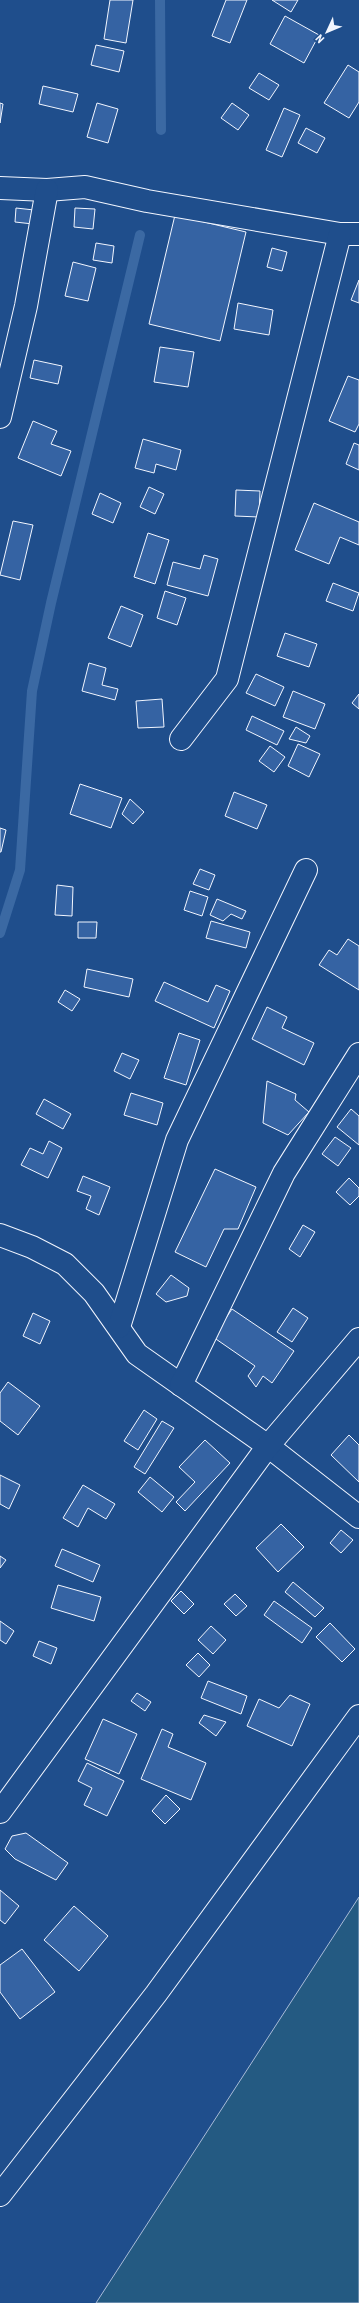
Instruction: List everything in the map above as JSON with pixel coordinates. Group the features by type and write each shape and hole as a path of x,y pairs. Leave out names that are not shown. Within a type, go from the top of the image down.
{"street":[{"path":"0,188 47,190 85,187 147,201 350,234 227,679 181,739"},
{"path":"0,417 26,306 47,190"},
{"path":"119,1327 178,1140 306,870"},
{"path":"181,1385 284,1173 359,1054"},
{"path":"0,1235 32,1247 64,1264 94,1293 137,1354 268,1446 359,1517"},
{"path":"0,1812 268,1446 359,1339"},
{"path":"0,2194 156,1994 359,1716"}],"shaded area":[{"path":"359,1897 359,2303 96,2303"}],"building":[{"path":"110,0 133,0 126,43 104,39"},
{"path":"226,0 247,0 230,43 212,36"},
{"path":"272,0 298,0 291,12"},
{"path":"285,16 319,35 304,63 270,44"},
{"path":"96,45 124,51 119,72 91,65"},
{"path":"348,65 359,72 359,102 349,118 324,103"},
{"path":"259,73 279,85 269,100 249,88"},
{"path":"43,86 78,94 73,112 39,104"},
{"path":"0,103 3,104 0,123"},
{"path":"97,103 118,109 108,143 87,137"},
{"path":"232,103 249,115 238,130 221,118"},
{"path":"284,108 300,115 282,157 266,150"},
{"path":"306,128 325,138 317,153 298,143"},
{"path":"16,208 34,210 33,224 15,222"},
{"path":"75,208 95,209 93,229 74,227"},
{"path":"175,215 246,232 220,341 149,324"},
{"path":"96,243 114,246 112,263 93,260"},
{"path":"272,248 287,252 282,271 267,267"},
{"path":"73,262 96,268 88,301 65,296"},
{"path":"359,280 359,303 351,300"},
{"path":"238,303 273,310 269,335 234,329"},
{"path":"160,347 194,352 188,387 154,382"},
{"path":"34,360 62,366 58,384 30,378"},
{"path":"348,376 359,380 359,424 355,432 329,421"},
{"path":"33,421 57,431 51,444 71,451 61,476 18,458"},
{"path":"143,439 181,450 176,470 156,464 154,473 135,468"},
{"path":"354,443 359,445 359,470 346,464"},
{"path":"149,487 164,494 155,514 140,507"},
{"path":"236,490 260,491 259,517 235,516"},
{"path":"100,493 121,503 113,523 92,514"},
{"path":"314,503 359,522 359,545 340,537 329,564 295,550"},
{"path":"13,521 33,525 20,580 0,575"},
{"path":"148,533 169,540 155,584 134,577"},
{"path":"204,555 218,559 208,596 167,585 173,562 200,569"},
{"path":"333,583 359,593 353,611 326,601"},
{"path":"165,591 186,598 177,625 157,618"},
{"path":"121,606 143,615 131,647 108,638"},
{"path":"285,633 317,644 309,667 277,656"},
{"path":"89,663 106,668 102,685 118,689 115,700 82,691"},
{"path":"256,674 284,687 275,706 246,693"},
{"path":"293,691 325,704 315,729 283,717"},
{"path":"359,694 359,709 352,703"},
{"path":"162,699 164,727 138,728 136,701"},
{"path":"252,716 284,731 277,745 246,730"},
{"path":"296,727 310,736 306,743 289,739"},
{"path":"298,744 320,754 309,777 288,766"},
{"path":"270,746 285,757 274,772 259,761"},
{"path":"80,784 122,798 111,828 70,814"},
{"path":"234,792 267,805 257,829 225,816"},
{"path":"130,799 144,812 133,824 122,814"},
{"path":"0,828 6,830 1,852 0,852"},
{"path":"200,869 215,875 209,890 193,884"},
{"path":"57,885 73,887 72,916 55,915"},
{"path":"190,891 208,897 202,916 184,910"},
{"path":"217,899 246,911 242,919 231,914 223,921 210,915"},
{"path":"211,921 250,932 246,948 206,938"},
{"path":"78,922 97,922 96,938 78,938"},
{"path":"348,939 359,946 359,990 319,965 329,950 337,955"},
{"path":"87,969 133,979 129,997 84,987"},
{"path":"164,982 208,1002 216,985 230,991 214,1028 155,1001"},
{"path":"65,990 80,999 72,1011 58,1002"},
{"path":"267,1007 287,1017 282,1028 314,1043 304,1065 252,1039"},
{"path":"179,1033 200,1040 186,1085 164,1078"},
{"path":"122,1053 139,1060 130,1079 114,1071"},
{"path":"267,1081 296,1094 295,1100 309,1112 288,1135 263,1123"},
{"path":"131,1093 163,1103 157,1125 124,1115"},
{"path":"44,1099 71,1114 63,1129 36,1114"},
{"path":"351,1109 359,1116 359,1145 337,1127"},
{"path":"335,1137 351,1148 338,1166 322,1154"},
{"path":"49,1141 62,1148 48,1178 21,1165 30,1148 43,1154"},
{"path":"215,1169 256,1187 238,1229 224,1229 206,1267 175,1252"},
{"path":"83,1176 110,1187 99,1215 86,1209 91,1196 77,1191"},
{"path":"349,1178 359,1188 359,1196 350,1205 336,1192"},
{"path":"303,1225 315,1232 300,1257 289,1249"},
{"path":"171,1275 189,1288 187,1296 166,1302 156,1294"},
{"path":"293,1308 308,1318 292,1342 277,1332"},
{"path":"232,1309 294,1351 272,1383 263,1376 256,1387 248,1376 255,1366 213,1337"},
{"path":"33,1313 50,1321 40,1344 23,1336"},
{"path":"8,1382 40,1406 18,1435 0,1421 0,1393"},
{"path":"144,1410 157,1419 138,1450 124,1441"},
{"path":"162,1421 174,1428 145,1474 134,1467"},
{"path":"349,1435 359,1445 359,1482 331,1455"},
{"path":"205,1440 230,1463 185,1511 176,1502 195,1482 179,1467"},
{"path":"0,1475 20,1485 9,1509 0,1504"},
{"path":"150,1477 174,1497 162,1512 138,1492"},
{"path":"83,1485 115,1504 106,1519 88,1508 78,1527 63,1518"},
{"path":"281,1524 304,1547 278,1572 256,1548"},
{"path":"341,1530 353,1540 341,1553 330,1543"},
{"path":"62,1549 100,1565 93,1582 55,1566"},
{"path":"0,1556 6,1560 0,1568"},
{"path":"293,1582 324,1608 315,1617 285,1592"},
{"path":"58,1585 101,1597 94,1621 51,1608"},
{"path":"181,1591 194,1604 184,1614 171,1601"},
{"path":"235,1594 247,1606 236,1616 224,1604"},
{"path":"274,1601 312,1628 302,1643 264,1615"},
{"path":"0,1621 14,1631 6,1644 0,1640"},
{"path":"330,1623 355,1649 342,1662 316,1637"},
{"path":"211,1626 226,1640 213,1654 198,1640"},
{"path":"39,1641 57,1648 51,1664 33,1656"},
{"path":"198,1653 210,1665 199,1677 186,1665"},
{"path":"208,1681 247,1696 241,1714 201,1698"},
{"path":"137,1693 151,1702 145,1711 131,1701"},
{"path":"290,1695 310,1704 292,1746 247,1726 259,1699 279,1708"},
{"path":"204,1715 226,1722 216,1736 199,1723"},
{"path":"103,1719 137,1734 119,1774 85,1759"},
{"path":"162,1729 173,1734 168,1747 206,1763 191,1800 141,1779"},
{"path":"87,1763 124,1781 107,1816 84,1805 92,1788 78,1781"},
{"path":"166,1795 180,1809 165,1824 152,1811"},
{"path":"26,1833 68,1863 56,1880 15,1859 5,1849 12,1836"},
{"path":"0,1890 19,1906 5,1924 0,1920"},
{"path":"74,1906 108,1936 79,1971 44,1940"},
{"path":"22,1949 55,1992 20,2019 0,1992 0,1965"}],"waterway":[{"path":"160,0 161,130"},
{"path":"0,933 20,870 32,691 51,603 140,235"}]}
